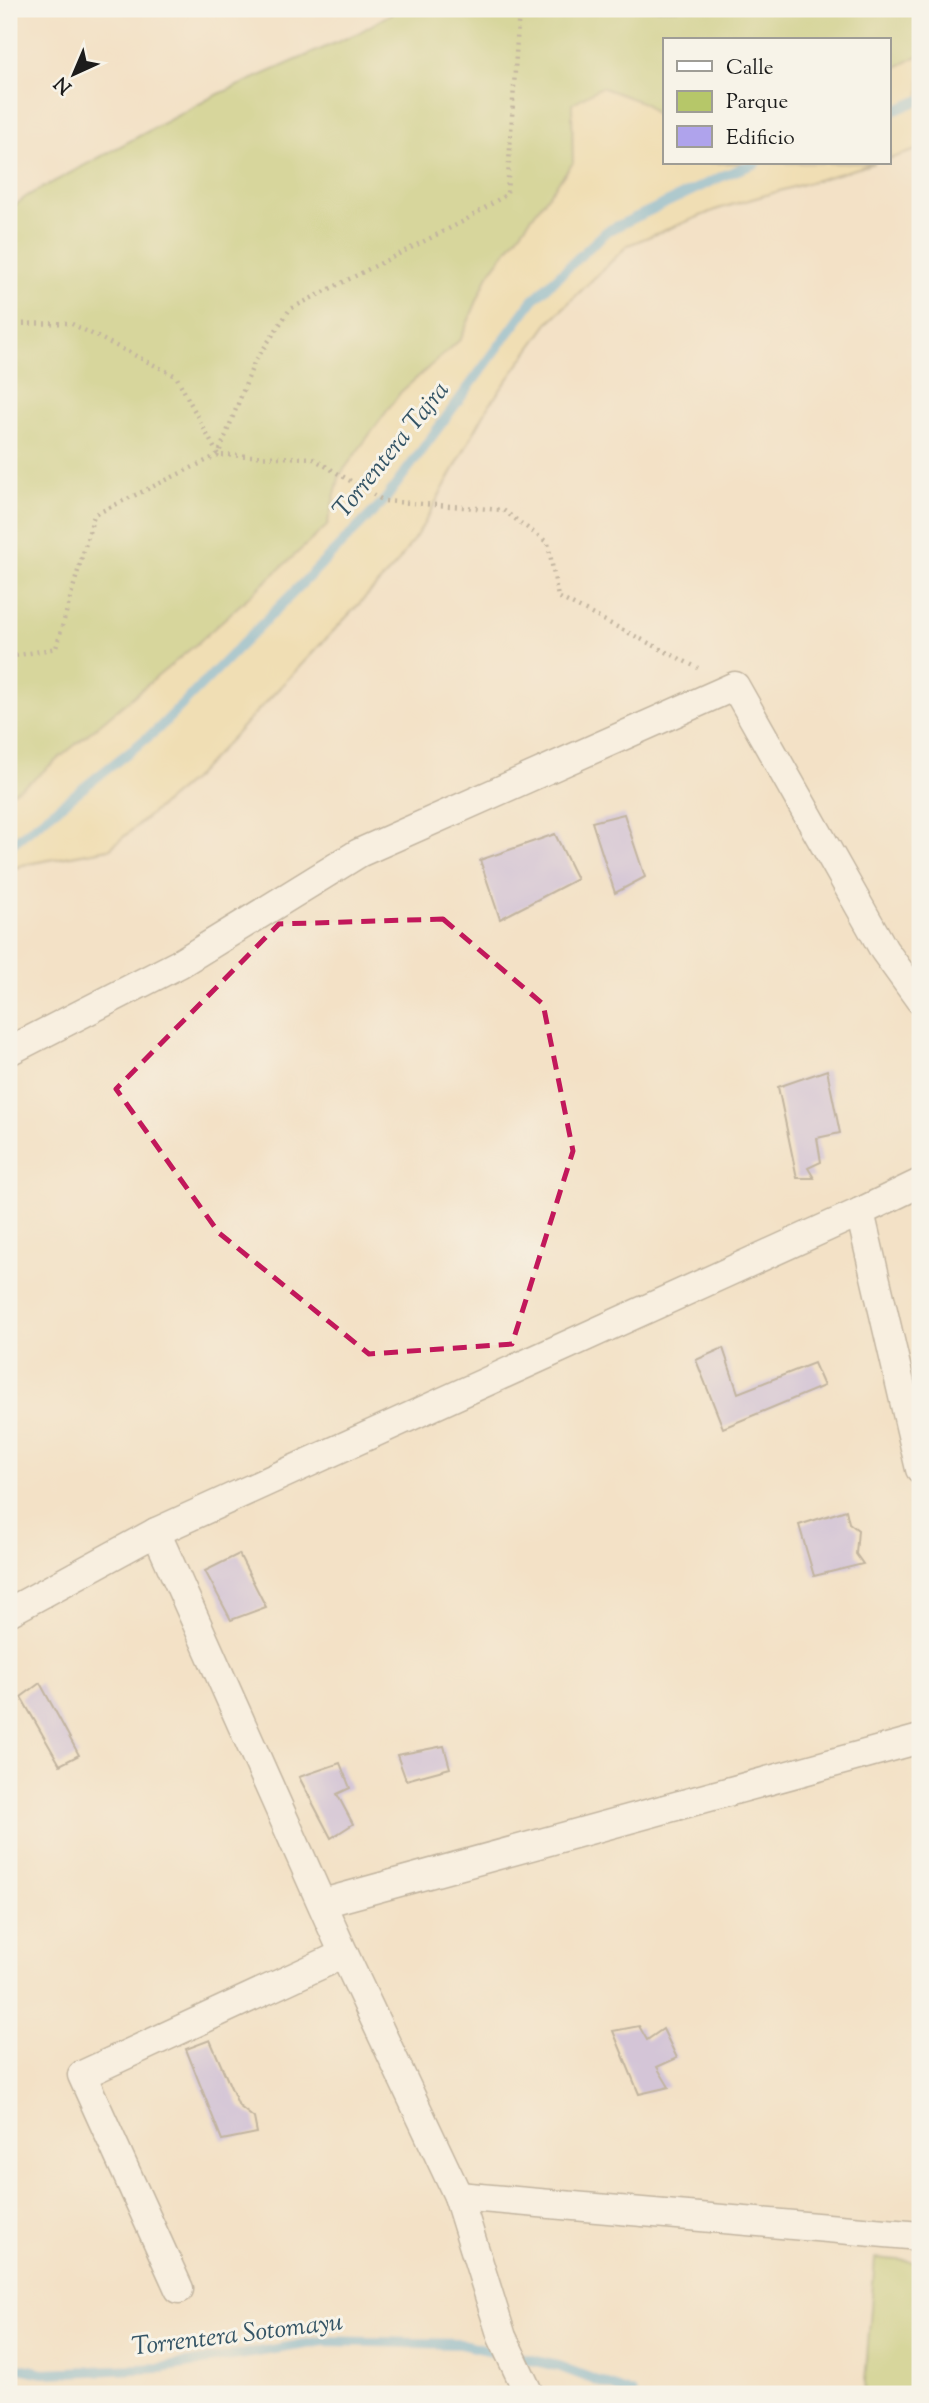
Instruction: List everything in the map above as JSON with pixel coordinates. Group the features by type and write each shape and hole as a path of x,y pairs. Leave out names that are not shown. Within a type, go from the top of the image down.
{"street":[{"path":"9,1051 179,964 359,853 735,686 884,950 920,1000"},
{"path":"9,1612 156,1532 920,1183"},
{"path":"860,1212 920,1469"},
{"path":"156,1532 344,1954 458,2196 502,2337 525,2387"},
{"path":"323,1903 920,1739"},
{"path":"179,2289 82,2075 344,1954"},
{"path":"458,2196 920,2236"}],"path":[{"path":"218,455 254,363 290,309 464,221 507,194 519,9"},
{"path":"9,324 70,323 176,376 218,455"},
{"path":"9,657 56,648 94,515 218,455 312,458 384,501 503,510 548,543 558,597 735,686"}],"highlighted area":[{"path":"443,919 543,1004 573,1151 512,1344 369,1354 219,1233 116,1089 279,924"}],"green space":[{"path":"399,9 920,9 920,55 890,70 890,38 663,38 663,121 644,103 572,104 573,163 488,275 461,339 401,392 340,475 327,526 199,642 34,779 9,795 9,210 27,196 212,97 358,33"},
{"path":"875,2258 920,2262 920,2394 864,2394"}],"sand":[{"path":"920,55 920,149 890,159 890,70"},
{"path":"601,87 644,103 663,121 663,164 872,164 718,209 628,245 550,321 488,407 421,529 395,566 194,778 109,849 22,865 9,871 9,795 34,779 199,642 327,526 340,475 401,392 461,339 488,275 573,163 572,104"}],"building":[{"path":"624,814 645,877 615,893 592,822"},
{"path":"555,834 577,879 500,919 480,860"},
{"path":"827,1070 840,1133 817,1138 821,1162 808,1168 814,1178 797,1178 778,1087"},
{"path":"723,1348 738,1393 814,1363 824,1386 723,1428 696,1360"},
{"path":"846,1510 849,1523 858,1530 856,1554 863,1564 814,1576 799,1525"},
{"path":"239,1554 266,1607 231,1620 205,1571"},
{"path":"40,1683 79,1755 60,1765 21,1697"},
{"path":"444,1746 450,1768 406,1780 397,1755"},
{"path":"340,1763 350,1788 337,1794 353,1824 331,1838 299,1777"},
{"path":"639,2026 647,2040 663,2029 677,2058 657,2067 669,2087 639,2094 613,2031"},
{"path":"210,2040 239,2106 254,2118 257,2133 222,2140 186,2049"}],"waterway":[{"name":"Torrentera Tajra","path":"890,113 920,100"},
{"name":"Torrentera Tajra","path":"9,846 157,730 384,501 534,299 607,231 753,164"},
{"name":"Torrentera Sotomayu","path":"9,2366 44,2373 161,2368 324,2341 461,2344 558,2366 632,2394"}]}
